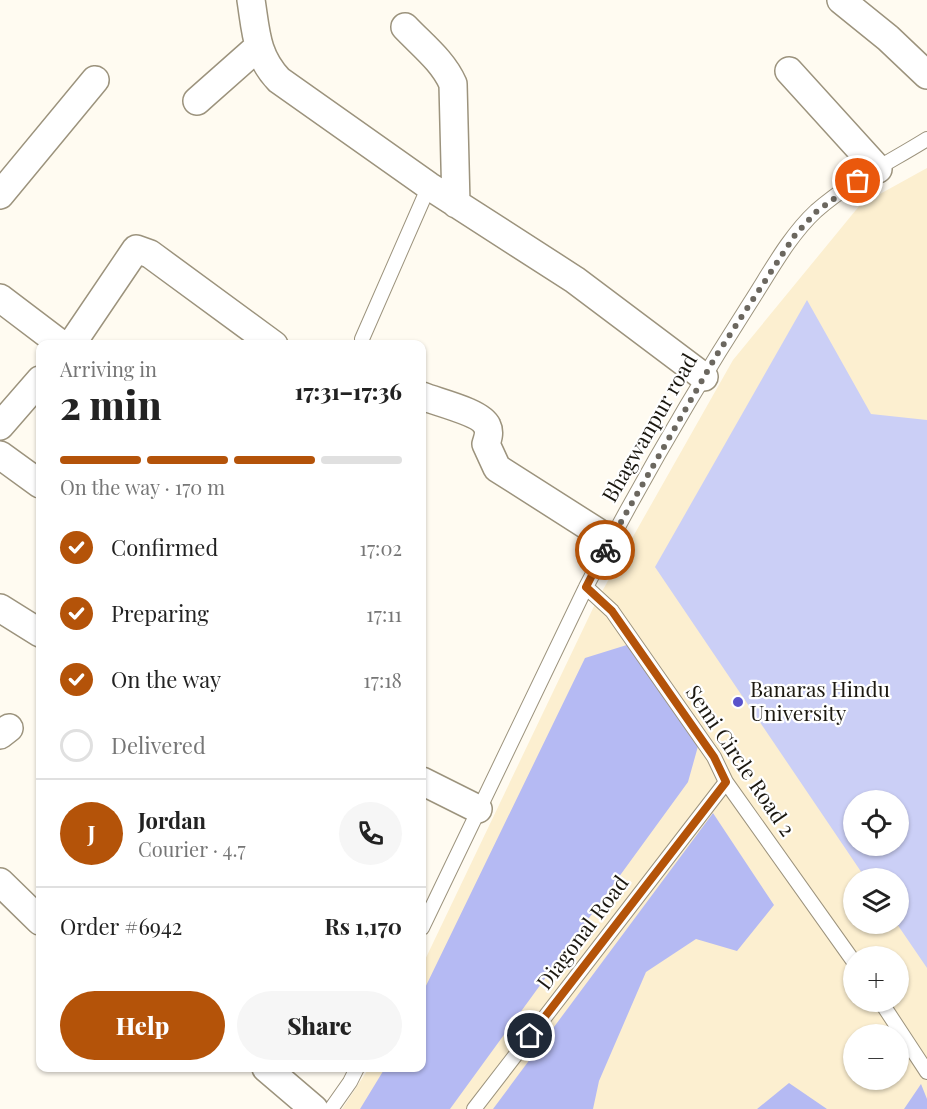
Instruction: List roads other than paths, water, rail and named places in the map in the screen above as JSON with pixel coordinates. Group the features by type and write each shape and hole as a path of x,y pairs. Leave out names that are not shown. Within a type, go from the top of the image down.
{"street":[{"path":"251,0 258,47 267,68 279,80 429,186 575,280 704,377"},
{"path":"841,0 900,49 927,75"},
{"path":"405,27 438,60 453,84 456,204"},
{"path":"197,101 258,47"},
{"path":"789,71 878,169"},
{"path":"0,195 95,80"},
{"path":"74,340 136,249 150,254 267,340"},
{"path":"0,298 55,340"},
{"path":"0,426 36,389"},
{"path":"426,397 478,416 487,424 489,435 486,444 498,468 610,540"},
{"path":"0,456 36,481"},
{"path":"0,608 36,630"},
{"path":"426,783 478,809"},
{"path":"0,882 36,917"},
{"path":"271,1072 314,1109"}],"lane":[{"name":"Bhagwanpur road","path":"426,920 610,540 704,377 795,235 816,212 838,194 927,139"},
{"path":"362,339 429,186"},
{"name":"Semi Circle Road 2","path":"586,587 612,611 714,757 726,782 843,947"},
{"name":"Diagonal Road","path":"474,1109 726,782"},
{"path":"888,1012 927,1072"},
{"path":"332,1109 355,1072"}],"place":[{"name":"Banaras Hindu University","path":"738,702"}]}
